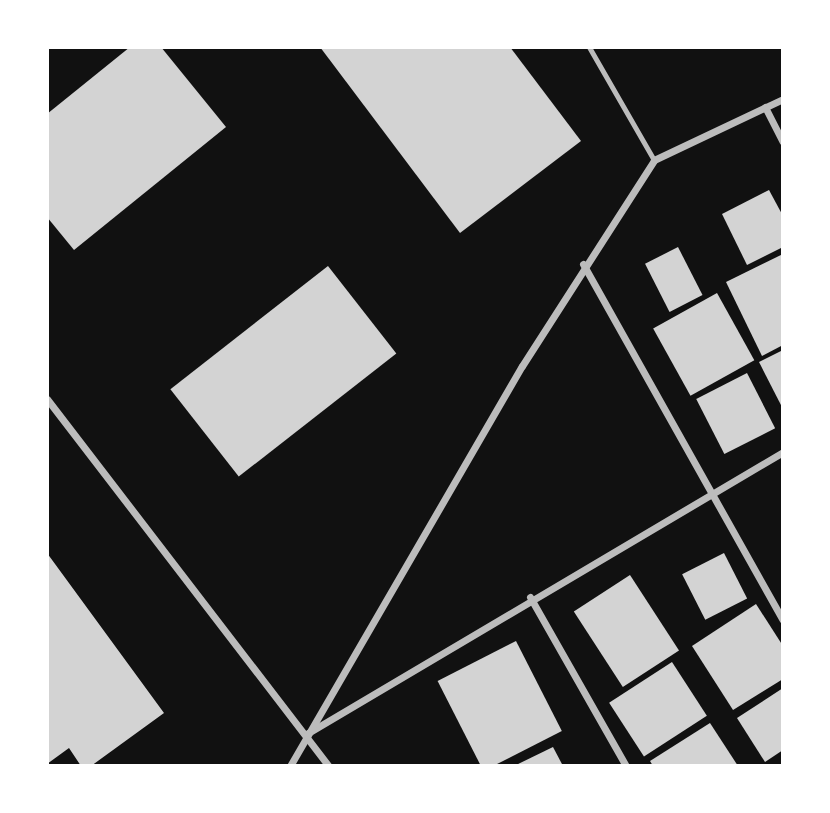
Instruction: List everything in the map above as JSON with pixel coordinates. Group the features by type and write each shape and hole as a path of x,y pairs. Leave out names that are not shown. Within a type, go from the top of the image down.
{"street":[{"path":"290,766 583,264 654,160 783,99"},
{"path":"765,107 783,142"},
{"path":"583,264 708,496 783,620"},
{"path":"47,399 307,733 329,766"},
{"path":"307,733 530,597 783,452"},
{"path":"530,597 626,766"}],"lane":[{"path":"589,47 654,160"}],"building":[{"path":"130,47 161,47 226,127 74,250 47,217 47,114"},
{"path":"320,47 510,47 581,141 460,233"},
{"path":"769,190 783,216 783,247 747,265 722,214"},
{"path":"678,247 703,295 670,312 645,264"},
{"path":"783,254 783,345 762,356 726,282"},
{"path":"328,266 396,353 239,477 170,389"},
{"path":"717,293 754,360 690,396 653,328"},
{"path":"783,350 783,409 759,362"},
{"path":"747,373 775,428 724,454 696,399"},
{"path":"47,553 164,713 91,766 81,766 69,748 47,764"},
{"path":"724,553 747,598 705,620 682,574"},
{"path":"630,575 679,650 623,687 574,611"},
{"path":"756,604 783,646 783,679 733,710 692,646"},
{"path":"516,641 562,731 493,766 481,766 438,681"},
{"path":"672,662 707,716 644,757 609,703"},
{"path":"783,688 783,750 765,762 737,718"},
{"path":"710,723 738,766 653,766 650,761"},
{"path":"553,747 563,766 514,766"}]}
